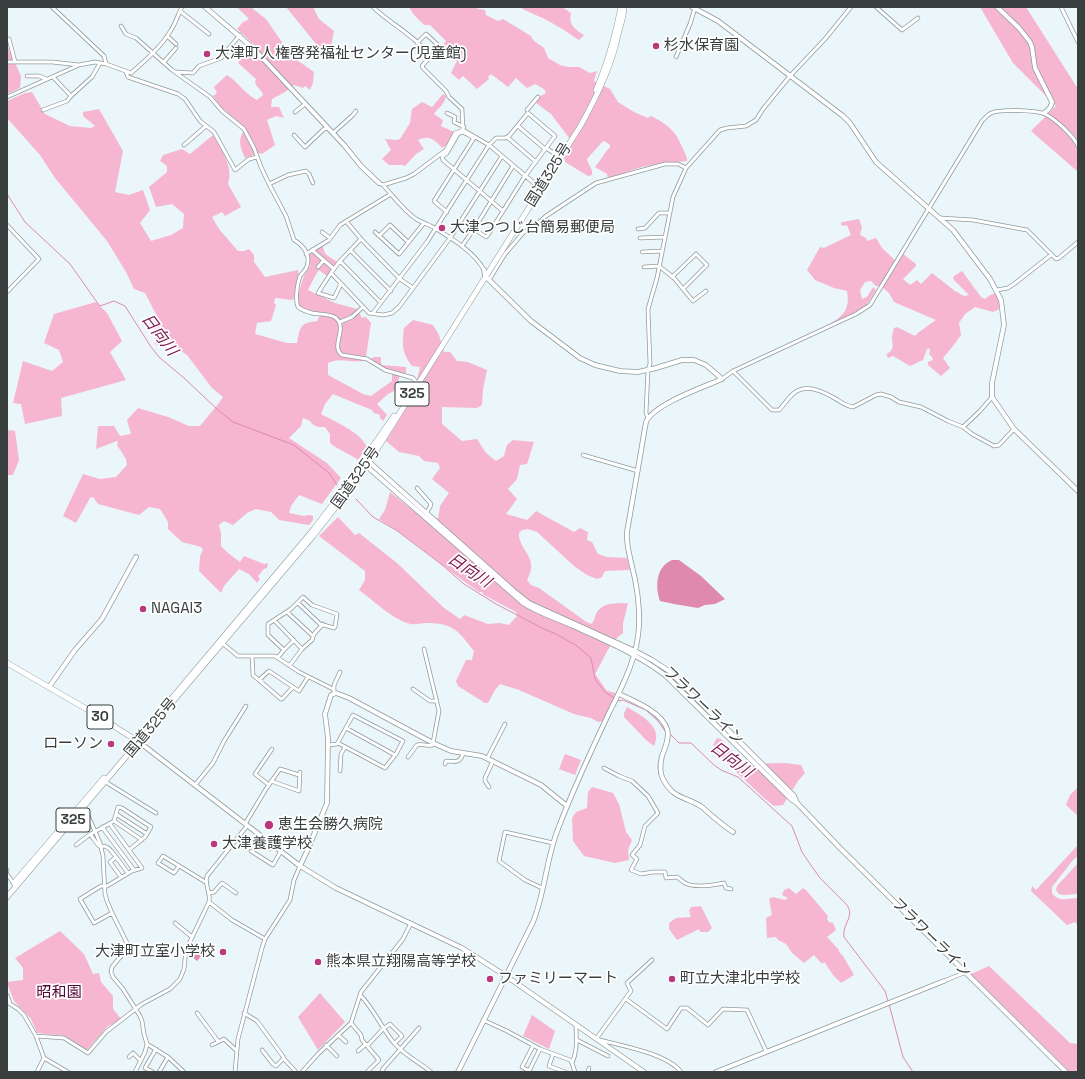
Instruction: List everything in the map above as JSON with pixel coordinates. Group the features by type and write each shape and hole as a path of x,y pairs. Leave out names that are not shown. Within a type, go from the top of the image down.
{"main road":[{"name":"国道325号","path":"366,462 540,188 591,99 604,72 621,7"},
{"name":"国道325号","path":"559,156 582,122 604,80 616,46 624,7"},
{"name":"国道325号","path":"7,892 104,781 313,536 346,494 416,382 486,275"},
{"name":"30","path":"7,663 138,741"},
{"name":"国道325号","path":"7,897 83,805"}],"street":[{"path":"52,7 104,56 106,64"},
{"path":"204,7 240,35 253,48 328,128 361,166 381,184 404,209 415,218 436,229 462,246 478,262 486,275 531,321 587,362 629,372 648,370 682,360 694,360 706,365 722,379"},
{"path":"373,7 382,16 417,43 427,53 429,58"},
{"path":"648,418 646,413 648,370 650,364 648,309 659,266 672,197 686,168 720,130 746,126 756,120 763,108 790,76 825,39 851,7"},
{"path":"876,7 902,30 918,18"},
{"path":"997,7 1019,28 1030,42 1035,68 1052,102 1049,110 1044,113"},
{"path":"1061,7 1078,42"},
{"path":"8,95 79,65 95,62 106,64 131,73 153,53 168,36 180,8 209,34"},
{"path":"676,57 690,24 693,8 718,21 843,116 850,123 881,167 953,230 990,279 997,290 1002,304 1004,325 992,382 992,397 1014,429 1078,491"},
{"path":"121,26 126,34 136,38 176,72 210,97 222,112 244,129 254,148 269,184 286,216 294,240 302,245 306,254 308,265 301,275 297,306 301,310 312,313 333,315 340,322 341,328 337,348 340,354 344,356 367,359 385,370 412,378 416,382"},
{"path":"417,43 426,34 440,47 422,66 446,91 449,97 462,109 463,128"},
{"path":"176,72 193,73 199,66 218,60 240,35"},
{"path":"168,36 176,44"},
{"path":"9,39 15,62"},
{"path":"164,62 176,48"},
{"path":"7,62 52,62 79,65"},
{"path":"43,110 67,102 71,96 92,77 100,63"},
{"path":"126,72 128,77 178,94 185,99 200,121 214,132 235,170 249,159 257,156"},
{"path":"27,76 40,76 46,79"},
{"path":"53,76 71,96"},
{"path":"373,313 436,229 489,146 496,138 507,137 518,126 527,110 538,97"},
{"path":"296,112 305,104"},
{"path":"474,228 486,237 525,176 555,136 527,110"},
{"path":"458,1072 536,914 553,843 567,806 625,681 634,653 639,624 639,611 634,576 626,540 645,427 648,418 655,410 662,406 722,379 733,372 866,309 874,300 987,115 996,111 1013,110 1044,113 1072,136 1078,146"},
{"path":"332,133 356,111"},
{"path":"447,113 455,117 454,122 489,146 540,188"},
{"path":"184,145 206,126"},
{"path":"518,126 546,148 559,156"},
{"path":"294,135 305,147 324,129 328,128"},
{"path":"381,184 406,178 414,174 446,150 455,133 463,128"},
{"path":"479,139 460,132 447,153 442,157 444,162 454,171 504,211"},
{"path":"507,137 536,162"},
{"path":"447,212 434,200 474,138"},
{"path":"331,274 370,313 383,315 392,313 399,307 450,238 502,156"},
{"path":"486,275 523,233 596,183 665,164 678,164 686,168"},
{"path":"462,246 513,166"},
{"path":"269,184 288,174 306,170 313,183"},
{"path":"306,254 330,238 340,225 391,194"},
{"path":"638,229 645,228 659,213 669,213"},
{"path":"940,218 973,220 1027,230 1056,259 1058,259 1078,242"},
{"path":"346,221 361,239 400,279 413,288"},
{"path":"375,232 399,254 424,223"},
{"path":"7,225 39,259 7,292"},
{"path":"380,236 390,225 408,242"},
{"path":"322,232 330,238"},
{"path":"640,238 664,237"},
{"path":"341,284 334,298 318,294 340,261 361,239"},
{"path":"312,250 334,269"},
{"path":"350,250 391,291"},
{"path":"642,252 662,251"},
{"path":"672,277 696,254 707,265 683,289"},
{"path":"997,290 1008,288 1051,255"},
{"path":"318,267 324,260"},
{"path":"340,261 381,303"},
{"path":"644,267 659,266 672,277 694,301 706,291"},
{"path":"340,322 352,317 363,307"},
{"path":"733,372 772,410 779,410 794,393 805,389 825,392 846,406 853,407 881,394 891,397 899,402 921,407 963,427 972,434 994,446 999,446 1014,429"},
{"path":"963,427 992,397"},
{"path":"583,455 638,471"},
{"name":"フラワーライン","path":"366,462 528,606 540,613 634,653 665,675 790,799 797,803 839,847 1066,1072"},
{"path":"417,488 431,504 430,508 425,514"},
{"path":"49,687 75,650 102,619 136,557"},
{"path":"284,650 268,635 268,624 287,612 303,597 312,605 338,615 334,627 323,624 298,603"},
{"path":"287,612 313,636"},
{"path":"274,620 302,649"},
{"path":"290,665 302,649 312,640 313,636 323,624"},
{"path":"278,657 294,640"},
{"path":"221,642 238,656 272,655 278,657 308,677 333,691 349,698 434,744 451,751 477,755 541,784 567,806"},
{"path":"424,649 439,710 434,744"},
{"path":"252,656 252,674 282,700 293,687"},
{"path":"259,680 269,671 300,690 308,677"},
{"path":"235,1072 238,1039 265,939 290,900 294,880 327,803 328,745 325,714 340,672"},
{"path":"413,688 430,701 437,701"},
{"path":"618,695 644,705 661,719 667,728 668,735 660,768 663,779 668,788 677,796 701,807 733,832"},
{"path":"195,785 213,763 224,741 246,706"},
{"path":"328,745 338,743 385,768 403,741 354,714 338,743"},
{"path":"487,759 505,724"},
{"path":"346,728 395,755"},
{"path":"138,741 300,866 336,888 462,948 506,976 644,1072"},
{"path":"408,757 417,744 428,746 434,744"},
{"path":"340,771 341,754 345,747"},
{"path":"36,1036 64,1038 88,1053 106,1032 135,1009 157,995 170,989 180,979 184,969 186,950 210,902 206,879 210,872 246,825 270,783 280,769 300,774 299,791 270,783 255,774 272,749"},
{"path":"445,764 446,762 459,761 463,754"},
{"path":"489,787 485,781 485,778 493,761"},
{"path":"604,768 632,781 648,796 658,813 643,828 640,845 632,855 637,860 631,870 641,874 665,872 666,878 677,877 685,883 698,886 709,886 724,883 726,888 731,889"},
{"path":"104,781 156,812"},
{"path":"83,805 96,831 101,846 105,894 112,913 123,932 127,947 112,967 111,972 142,1021 147,1044 145,1052 135,1072"},
{"path":"76,845 90,834 114,821 118,807 151,827 142,840 129,850"},
{"path":"116,814 147,834"},
{"path":"114,821 142,840"},
{"path":"110,824 142,868 128,873 107,886 101,886 80,899 94,923 112,913"},
{"path":"102,827 134,870"},
{"path":"542,888 520,877 499,861 505,832 553,843"},
{"path":"90,834 99,846 109,847 128,873"},
{"path":"256,841 270,849 274,847"},
{"path":"251,851 273,865 281,852"},
{"path":"179,866 174,873 158,864 163,856 207,883"},
{"path":"116,858 110,862 121,877"},
{"path":"7,872 14,884"},
{"path":"209,893 214,892 222,883 236,893"},
{"path":"210,902 232,920 265,939"},
{"path":"175,923 192,937"},
{"path":"302,1072 326,1045 351,1023 360,995 403,939 411,923"},
{"path":"596,1039 631,992 627,983 652,960"},
{"path":"716,1072 966,972"},
{"path":"7,995 9,1003 24,1015 36,1036 44,1058 68,1072"},
{"path":"360,995 365,999 383,1028 401,1050 431,1072"},
{"path":"626,998 667,1029 681,1008 687,1008 708,1025 723,1009 747,1010 766,1051"},
{"path":"197,1013 218,1041"},
{"path":"244,1013 257,1021 296,1072"},
{"path":"483,1020 507,1031 533,1046 570,1060 575,1072"},
{"path":"351,1023 379,1060 386,1066"},
{"path":"358,1051 367,1045 383,1028 390,1024 402,1036 395,1043"},
{"path":"572,1063 576,1055 576,1025"},
{"path":"384,1072 382,1070 401,1050 418,1028"},
{"path":"338,1035 346,1042"},
{"path":"212,1045 224,1039 237,1051"},
{"path":"596,1039 646,1052 663,1059 678,1068 681,1072"},
{"path":"577,1040 608,1056"},
{"path":"147,1044 168,1057 184,1072"},
{"path":"326,1045 337,1056"},
{"path":"533,1046 522,1067 530,1071 540,1049"},
{"path":"153,1072 145,1068 156,1049"},
{"path":"262,1050 276,1066 284,1058"},
{"path":"129,1057 133,1053 140,1060"},
{"path":"553,1054 549,1066 565,1072"},
{"path":"160,1072 168,1057"},
{"path":"37,1072 44,1058"},
{"path":"368,1072 379,1060"}],"green space":[{"path":"237,7 253,7 253,9 266,19 288,51 297,60 314,72 313,83 310,90 305,86 303,88 294,85 272,99 271,107 279,107 284,118 276,116 267,120 275,145 262,154 258,153 245,158 240,139 246,128 222,108 213,96 217,93 214,87 227,75 249,95 257,100 263,95 255,82 256,79 238,63 253,44 237,29 242,23 249,19"},
{"path":"286,7 313,7 319,19 334,31 331,47 325,55"},
{"path":"409,7 476,7 478,9 485,10 486,15 498,21 503,19 531,36 533,40 544,48 548,58 560,65 579,67 590,73 597,71 594,81 610,89 618,102 634,112 648,118 651,116 659,120 670,128 681,143 687,161 642,167 608,178 607,174 595,167 610,147 610,145 603,141 587,159 592,172 592,175 588,176 565,162 564,156 573,143 551,114 535,102 539,97 546,93 544,89 535,84 527,88 516,78 508,87 491,74 488,77 489,79 477,89 463,76 459,80 451,73 457,61 442,46 446,41 430,25 424,25 414,15"},
{"path":"519,7 562,7 571,13 571,23 584,35 579,40 543,18"},
{"path":"980,7 1026,7 1078,89 1078,172 1031,131 1056,106 1013,63"},
{"path":"7,41 8,47 21,76 20,88 7,94"},
{"path":"32,92 45,114 70,126 91,128 95,126 83,116 83,112 99,109 123,151 115,192 129,195 143,190 150,210 140,223 151,241 171,235 183,228 184,214 172,204 156,207 149,187 167,172 167,166 160,161 163,155 182,149 190,154 213,135 226,158 229,171 228,184 241,207 225,216 222,212 212,217 219,229 238,251 249,249 254,255 254,262 265,277 298,270 299,277 293,300 275,298 274,303 276,305 271,321 257,323 255,334 287,343 297,343 302,327 307,323 317,321 320,315 300,307 297,299 303,278 310,266 309,255 319,247 323,247 326,254 337,262 327,276 319,270 308,290 335,303 357,309 362,318 366,317 371,323 366,357 363,361 332,361 328,363 328,375 363,394 371,396 392,381 392,374 369,360 374,357 381,357 382,365 406,367 406,373 401,373 394,391 388,394 377,404 387,415 383,421 380,418 380,415 374,413 372,410 333,394 325,404 321,414 359,436 367,447 358,460 330,443 330,434 325,427 316,426 303,418 301,426 289,438 327,463 341,478 322,504 299,495 291,506 289,513 313,516 313,520 309,525 279,520 271,512 256,509 247,513 233,525 224,521 219,525 221,533 221,546 228,553 240,562 244,556 264,564 268,563 267,568 264,569 258,576 260,579 257,583 249,574 239,569 224,586 221,593 199,571 200,556 203,550 201,547 182,542 168,529 168,522 160,509 149,507 139,515 98,504 93,497 90,498 76,523 63,516 83,474 100,479 116,477 127,465 126,459 117,445 117,441 96,449 98,426 114,426 120,436 131,434 127,420 138,408 168,417 189,426 200,426 223,397 212,388 187,355 170,343 163,347 155,344 154,324 158,318 145,293 134,289 126,272 107,241 55,178 40,155 7,118 7,101 25,93"},
{"path":"443,94 446,96 444,101 434,114 443,120 441,126 454,132 454,135 448,144 442,148 436,142 428,138 418,140 424,149 416,154 405,166 389,165 382,159 391,150 385,139 400,139 410,123 412,109 422,102 432,107"},
{"path":"859,219 862,227 860,235 866,238 867,241 876,238 882,248 897,262 903,254 916,264 916,266 903,279 910,285 917,280 921,284 932,273 955,291 964,296 969,295 953,279 954,276 962,271 981,297 985,299 992,294 997,294 1000,305 998,310 993,312 975,307 965,314 959,323 961,335 943,358 950,368 941,376 928,365 928,362 933,360 929,354 929,348 927,349 923,360 910,366 893,356 888,358 887,354 892,348 894,328 897,327 915,336 936,320 894,302 889,293 881,286 876,286 871,281 865,282 860,290 862,299 867,297 873,287 876,290 864,309 830,325 839,318 847,307 847,291 834,288 815,280 807,270 820,247 824,248 851,235 847,225 842,226 841,223"},
{"path":"96,302 107,313 122,341 110,352 126,380 61,398 62,416 25,424 21,404 13,403 23,361 52,371 63,362 59,350 44,343 54,314"},
{"path":"413,320 433,325 439,335 444,352 450,352 457,361 468,362 487,370 483,389 482,405 477,408 442,407 442,424 462,441 477,439 486,453 496,461 504,456 507,445 513,440 534,442 527,464 520,465 517,479 508,489 517,499 506,514 527,520 536,511 574,532 580,528 588,532 587,540 592,542 598,554 607,557 627,558 630,570 605,571 602,577 597,579 587,575 574,566 537,532 528,529 522,530 519,533 520,541 529,556 531,564 531,570 527,580 531,585 539,588 585,621 591,624 594,621 597,612 604,606 628,603 623,623 623,633 610,646 595,674 607,691 616,693 604,721 598,722 591,718 574,714 519,690 500,684 488,703 485,703 458,686 456,681 466,660 472,660 474,651 464,638 459,633 443,625 435,623 411,624 391,615 359,590 365,580 365,571 319,536 338,517 355,535 359,533 397,563 444,608 460,619 464,615 488,624 500,623 509,625 517,616 516,612 484,595 482,592 479,592 405,536 379,519 385,510 390,492 428,522 438,518 440,506 449,493 432,479 440,468 438,463 424,461 419,456 399,452 386,441 413,397 420,367 412,366 406,357 404,348 404,328"},
{"path":"7,430 15,431 19,460 13,475 7,475"},
{"path":"627,707 644,718 653,727 656,733 654,746 646,740 624,717"},
{"path":"717,738 722,740 744,764 785,763 801,765 805,773 798,781 783,805 774,806 717,754 713,745"},
{"path":"565,754 581,760 575,775 559,769"},
{"path":"592,787 613,793 619,804 626,832 632,840 628,850 629,860 615,863 584,856 573,841 572,818 576,812 587,808 588,792"},
{"path":"1078,787 1078,816 1066,805 1070,795"},
{"path":"1078,845 1078,856 1073,860 1052,887 1052,893 1058,898 1078,898 1078,925 1075,922 1067,925 1031,891 1032,886 1036,890"},
{"path":"1078,863 1078,894 1059,894 1056,890 1057,886"},
{"path":"789,888 796,894 803,888 806,890 828,916 827,919 829,922 833,923 836,930 827,937 839,950 854,975 841,983 833,975 825,963 824,962 822,964 814,955 804,963 792,953 786,944 778,940 776,937 767,938 766,918 772,915 769,899 773,897 785,900 788,898 782,895 784,890"},
{"path":"701,906 712,928 708,932 700,932 699,929 677,940 669,929 669,923 676,918 691,917 689,911 691,907"},
{"name":"昭和園","path":"60,931 84,954 93,974 99,973 101,982 113,996 113,1009 122,1020 108,1026 87,1050 65,1036 37,1033 31,1019 14,1001 7,983 23,980 23,968 15,958"},
{"path":"989,966 1070,1043 1078,1044 1078,1072 1070,1072 971,974"},
{"path":"320,993 345,1022 318,1050 298,1017"},
{"path":"532,1015 555,1031 549,1049 523,1036"}],"shaded area":[{"path":"672,560 679,560 701,576 725,599 715,604 705,605 698,608 660,601 658,595 658,578 663,567"},
{"path":"196,942 205,951 197,961 190,955"}],"waterway":[{"name":"日向川","path":"7,194 25,222 70,264 100,306 114,301 125,306 159,357 218,410 233,422 294,445 329,473 337,485"},
{"name":"日向川","path":"356,499 373,517 396,530 441,564 464,584 496,604 577,646 591,658 595,679 605,692 614,698"},
{"name":"日向川","path":"617,699 646,710 658,721 665,731"},
{"name":"日向川","path":"670,734 679,743 691,743 714,765 721,770 738,777 792,826 802,852 808,861 820,878 847,905 850,913 845,928 844,937 885,991 888,1001"},
{"name":"日向川","path":"889,1004 903,1057 913,1072"}],"place":[{"name":"杉水保育園","path":"656,46"},
{"name":"大津町人権啓発福祉センター(児童館)","path":"207,54"},
{"name":"大津つつじ台簡易郵便局","path":"442,228"},
{"name":"NAGAI3","path":"143,609"},
{"name":"ローソン","path":"111,744"},
{"name":"恵生会勝久病院","path":"269,825"},
{"name":"大津養護学校","path":"214,844"},
{"name":"大津町立室小学校","path":"223,952"},
{"name":"熊本県立翔陽高等学校","path":"318,962"},
{"name":"ファミリーマート","path":"490,979"},
{"name":"町立大津北中学校","path":"672,979"}]}
